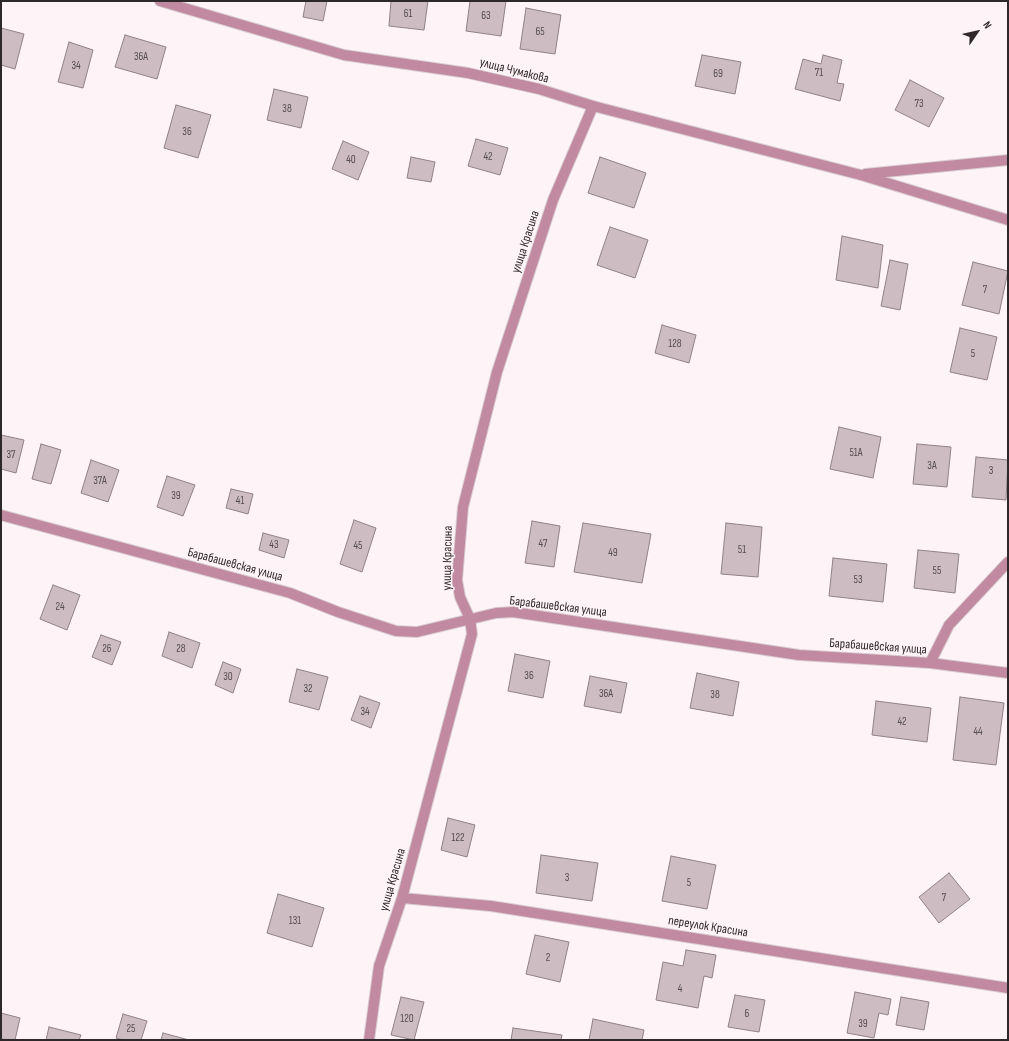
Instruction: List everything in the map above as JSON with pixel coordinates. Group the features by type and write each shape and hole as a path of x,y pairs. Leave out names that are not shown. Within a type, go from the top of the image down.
{"street":[{"name":"улица Чумакова","path":"160,1 344,55 468,73 538,90 592,106 861,174 1008,220"},
{"name":"улица Красина","path":"369,1040 379,966 402,898 472,634 470,619 460,597 458,580 462,507 499,364 553,200 592,106"},
{"path":"861,174 1008,160"},
{"name":"Барабашевская улица","path":"1,515 290,593 338,612 396,631 417,632 496,613 513,612 799,655 930,663 1008,673"},
{"path":"930,663 949,624 1008,562"},
{"name":"переулок Красина","path":"402,898 491,906 1008,988"}],"building":[{"path":"306,1 327,1 323,21 303,17"},
{"path":"391,1 428,1 424,30 389,26"},
{"path":"470,1 506,1 501,36 466,31"},
{"path":"526,8 561,15 555,54 520,49"},
{"path":"1,28 24,34 15,69 1,65"},
{"path":"125,35 166,47 157,79 115,67"},
{"path":"69,42 93,50 83,88 58,82"},
{"path":"702,55 741,62 735,94 695,86"},
{"path":"823,55 842,60 837,83 844,84 840,101 795,89 803,59 821,64"},
{"path":"910,80 944,98 929,127 895,110"},
{"path":"274,89 308,97 301,128 267,120"},
{"path":"176,105 211,115 198,158 164,148"},
{"path":"476,139 508,148 500,175 468,166"},
{"path":"343,141 369,152 358,180 332,169"},
{"path":"411,157 435,162 431,182 407,178"},
{"path":"600,157 646,173 634,208 588,193"},
{"path":"610,227 648,240 635,278 597,265"},
{"path":"842,236 883,245 878,288 836,280"},
{"path":"890,260 908,264 900,310 881,306"},
{"path":"973,262 1008,271 999,314 962,305"},
{"path":"662,325 696,335 689,363 655,353"},
{"path":"960,328 997,337 987,380 950,372"},
{"path":"839,427 881,437 873,478 830,469"},
{"path":"1,435 24,440 16,473 1,469"},
{"path":"41,444 61,450 51,484 32,479"},
{"path":"917,444 951,447 947,487 913,484"},
{"path":"976,457 1008,460 1006,500 972,497"},
{"path":"91,460 119,470 108,502 81,493"},
{"path":"167,476 195,485 183,516 157,507"},
{"path":"231,489 253,494 248,514 226,508"},
{"path":"354,520 376,528 362,572 340,564"},
{"path":"532,521 560,526 554,567 525,563"},
{"path":"583,523 651,534 642,583 574,572"},
{"path":"726,523 762,527 758,577 721,574"},
{"path":"263,533 289,540 284,558 259,550"},
{"path":"918,550 959,554 955,593 914,588"},
{"path":"833,558 887,564 883,602 829,596"},
{"path":"53,585 80,595 67,630 40,619"},
{"path":"169,632 200,643 192,668 162,656"},
{"path":"101,635 121,642 112,665 92,657"},
{"path":"515,654 550,661 543,698 508,691"},
{"path":"223,662 241,669 233,693 215,685"},
{"path":"297,669 328,677 319,710 289,702"},
{"path":"697,673 739,682 733,716 690,708"},
{"path":"590,676 627,683 621,713 584,706"},
{"path":"360,696 380,703 371,728 351,720"},
{"path":"960,697 1004,703 996,765 953,760"},
{"path":"876,701 931,708 927,742 872,735"},
{"path":"448,818 475,825 467,857 441,850"},
{"path":"541,855 598,863 592,901 536,893"},
{"path":"671,856 716,865 707,909 662,901"},
{"path":"949,873 970,899 939,923 919,897"},
{"path":"278,894 324,908 312,947 267,933"},
{"path":"535,935 569,942 560,982 526,974"},
{"path":"686,950 716,955 712,978 704,976 698,1008 656,1000 663,962 683,966"},
{"path":"855,992 891,999 888,1015 879,1013 874,1038 847,1033"},
{"path":"735,995 765,1000 759,1032 728,1027"},
{"path":"401,997 424,1002 414,1040 391,1035"},
{"path":"901,997 929,1002 924,1030 896,1025"},
{"path":"1,1013 20,1018 15,1040 1,1039"},
{"path":"123,1014 147,1021 141,1040 123,1040 116,1038"},
{"path":"593,1019 644,1030 642,1040 589,1040"},
{"path":"49,1027 81,1035 79,1040 46,1040"},
{"path":"513,1028 562,1035 561,1040 511,1040"},
{"path":"163,1033 189,1040 161,1040"}]}
